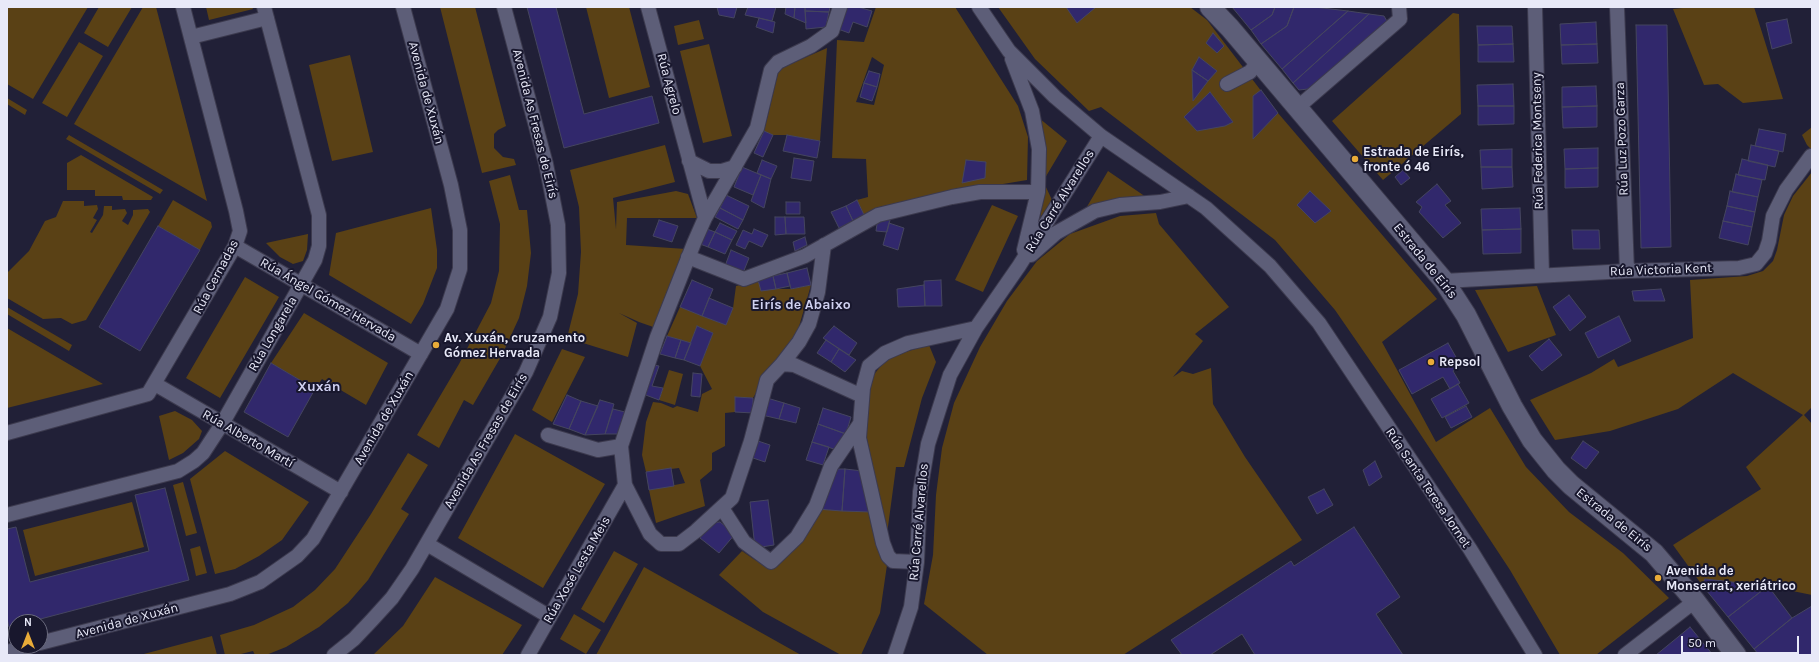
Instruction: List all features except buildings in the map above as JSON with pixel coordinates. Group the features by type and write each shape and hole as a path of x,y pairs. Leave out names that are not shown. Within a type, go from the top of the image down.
{"street":[{"name":"Rúa Cernadas","path":"7,433 148,394 235,246 240,231 236,211 184,7"},
{"name":"Avenida de Xuxán","path":"48,641 224,595 260,582 297,556 313,539 447,309 455,288 460,268 462,244 453,192 403,7"},
{"name":"Avenida As Fresas de Eirís","path":"334,655 354,639 392,598 427,544 526,372 550,317 559,273 560,252 555,205 546,164 504,7"},
{"name":"Rúa Agrelo","path":"648,7 705,218"},
{"path":"824,245 818,292 809,324 799,342 767,380 751,441 732,498 696,531 679,544 661,544 650,534 625,485 621,446 657,337 705,218 758,128 771,70 778,62 811,46 832,31 840,7"},
{"path":"979,7 1009,51"},
{"name":"Estrada de Eirís","path":"1210,7 1230,28 1444,281 1466,315 1497,379 1532,440 1556,470 1571,485 1654,553 1696,601 1736,655"},
{"path":"1297,108 1400,19 1399,7"},
{"name":"Rúa Federica Montseny","path":"1535,7 1542,275"},
{"name":"Rúa Luz Pozo Garza","path":"1617,7 1627,271"},
{"path":"191,37 266,13"},
{"name":"Rúa Longarela","path":"7,515 178,471 194,461 203,453 222,424 316,260 320,246 318,215 266,13"},
{"name":"Rúa Santa Teresa Jornet","path":"1009,51 1031,75 1055,97 1102,136 1206,208 1270,266 1319,323 1470,549 1534,655"},
{"name":"Rúa Carré Alvarellos","path":"1009,51 1032,111 1039,149 1038,192 1019,266"},
{"path":"1227,84 1250,72 1258,62"},
{"name":"Rúa Carré Alvarellos","path":"895,655 911,607 916,562 920,492 928,444 950,375 976,328 1019,266 1102,136"},
{"name":"Rúa Victoria Kent","path":"1444,281 1627,271 1739,268 1756,264 1765,253 1769,241 1773,216 1786,190 1811,156"},
{"path":"689,161 709,171 722,171 735,167"},
{"path":"688,257 744,279 805,256 878,215 952,197 980,192 1038,192"},
{"path":"1019,266 1056,233 1095,211 1120,205 1160,202 1189,196"},
{"name":"Rúa Ángel Gómez Hervada","path":"235,246 421,354"},
{"path":"916,562 893,561 888,556 868,483 859,438 862,396 869,366 885,353 908,343 976,328"},
{"path":"782,364 794,366 862,396"},
{"name":"Rúa Alberto Martí","path":"155,384 341,492"},
{"path":"722,508 744,542 771,562 797,537 816,506 832,466 860,423"},
{"path":"548,436 598,450 621,446"},
{"name":"Rúa Xosé Lesta Meis","path":"528,655 625,485"},
{"path":"427,544 550,617"},
{"path":"1625,655 1696,601"}],"shaded area":[{"path":"7,7 88,7 33,99 7,84"},
{"path":"99,7 132,7 108,47 84,33"},
{"path":"143,7 156,7 207,201 74,124"},
{"path":"206,7 252,7 253,9 209,20"},
{"path":"440,7 475,7 506,126 494,134 494,148 503,157 514,159 516,165 482,173"},
{"path":"586,7 629,7 650,87 609,98"},
{"path":"876,7 955,7 1018,106 1028,137 1027,180 880,207 864,215 857,200 868,197 866,159 832,158 837,40 864,42","holes":["872,57 884,65 874,105 856,102"]},
{"path":"998,7 1190,7 1207,20 1278,113 1437,299 1382,342 1436,442 1490,408 1526,467 1569,512 1623,553 1669,598 1596,655 1560,655 1510,570 1411,420 1335,310 1275,240 1101,107 1089,111 1035,59"},
{"path":"1692,7 1754,7 1783,99 1743,103 1718,84 1704,85 1673,9"},
{"path":"1453,13 1459,14 1461,114 1383,180 1332,121"},
{"path":"699,20 704,39 678,45 674,26"},
{"path":"79,42 103,56 67,117 42,103"},
{"path":"709,44 732,136 703,143 680,51"},
{"path":"827,48 820,141 787,135 773,135 764,131 779,69"},
{"path":"350,55 373,152 332,161 309,65"},
{"path":"7,98 27,110 25,115 7,104"},
{"path":"1039,118 1067,141 1045,178"},
{"path":"1812,127 1812,150 1807,145 1802,135"},
{"path":"69,135 163,190 160,194 66,139"},
{"path":"665,145 675,182 613,198 616,229 617,202 676,191 688,194 697,218 627,218 626,245 686,249 656,328 619,313 637,323 628,357 567,338 578,294 581,252 579,207 570,170"},
{"path":"81,155 153,197 151,200 123,200 122,196 95,196 95,190 67,190 67,163"},
{"path":"1108,171 1146,197 1085,210"},
{"path":"1812,172 1812,407 1804,415 1812,424 1812,595 1768,586 1706,579 1702,585 1673,545 1761,489 1746,467 1803,415 1733,373 1678,409 1610,431 1555,440 1530,400 1591,373 1614,359 1618,367 1693,338 1690,280 1747,276 1763,271 1773,261 1777,250 1784,215 1793,196"},
{"path":"510,175 519,210 527,210 531,253 527,286 519,318 502,355 473,405 464,400 439,448 417,435 459,364 491,303 499,271 500,224 489,181"},
{"path":"1045,185 1052,200 1040,218"},
{"path":"173,200 211,222 212,227 200,250 158,226"},
{"path":"63,201 84,201 84,206 97,205 98,209 93,218 97,220 90,232 92,233 103,215 104,206 112,206 112,210 125,209 127,213 122,221 128,225 133,215 133,210 148,209 150,212 86,320 72,324 61,318 43,319 7,298 7,273 29,251 45,221 56,217"},
{"path":"992,205 1018,216 983,292 955,280"},
{"path":"431,208 437,250 437,268 423,304 411,324 329,275 336,233"},
{"path":"1156,213 1159,224 1229,307 1195,334 1203,341 1173,377 1182,371 1193,374 1211,368 1213,404 1245,457 1302,540 1123,655 988,655 924,604 933,555 936,495 942,448 954,403 980,347 1007,301 1037,261 1070,234 1120,216"},
{"path":"308,234 307,250 303,261 293,264 280,257 266,243"},
{"path":"245,277 279,297 220,398 186,378"},
{"path":"758,280 776,289 791,289 811,285 796,337 765,377 753,398 736,397 735,412 725,413 725,446 712,453 712,470 700,480 705,506 656,523 649,490 685,483 679,468 646,472 642,455 646,422 653,402 661,403 673,408 677,406 698,412 702,394 712,389 700,366 713,333 697,326 691,343 667,336 680,307 726,325 733,308 736,286"},
{"path":"1537,286 1556,335 1508,352 1475,290"},
{"path":"7,307 72,345 69,351 7,314"},
{"path":"304,313 388,363 366,405 322,379 315,389 271,363"},
{"path":"7,328 103,384 7,408"},
{"path":"929,345 936,362 922,398 904,467 896,467 887,534 867,439 867,403 872,377 888,357"},
{"path":"562,349 585,357 552,422 532,410"},
{"path":"669,370 683,374 675,405 659,400"},
{"path":"175,411 192,420 202,431 199,439 183,453 169,460 159,416"},
{"path":"515,434 605,484 543,588 458,538"},
{"path":"225,451 309,502 282,540 259,556 235,569 215,574 190,479"},
{"path":"408,453 428,465 401,509 409,514 368,580 348,603 319,627 286,647 266,655 255,655 253,651 237,655 225,655 220,635 254,625 293,607 315,590 335,569"},
{"path":"183,482 197,533 186,536 173,485"},
{"path":"132,502 144,547 35,576 23,530"},
{"path":"817,509 871,512 887,565 880,613 861,655 841,655 763,612 719,575 742,551 755,560 772,567 808,533"},
{"path":"200,546 207,573 196,576 190,549"},
{"path":"614,551 638,564 604,623 581,609"},
{"path":"644,567 801,655 596,655"},
{"path":"435,577 522,625 502,655 374,654 403,626"},
{"path":"574,614 601,630 586,654 560,639"},
{"path":"212,636 217,655 140,655"}],"place":[{"name":"Estrada de Eirís, fronte ó 46","path":"1355,159"},
{"name":"Av. Xuxán, cruzamento Gómez Hervada","path":"436,345"},
{"name":"Repsol","path":"1431,362"},
{"name":"Avenida de Monserrat, xeriátrico","path":"1658,578"}],"district":[{"name":"Eirís de Abaixo","path":"801,305"},
{"name":"Xuxán","path":"319,387"}]}
